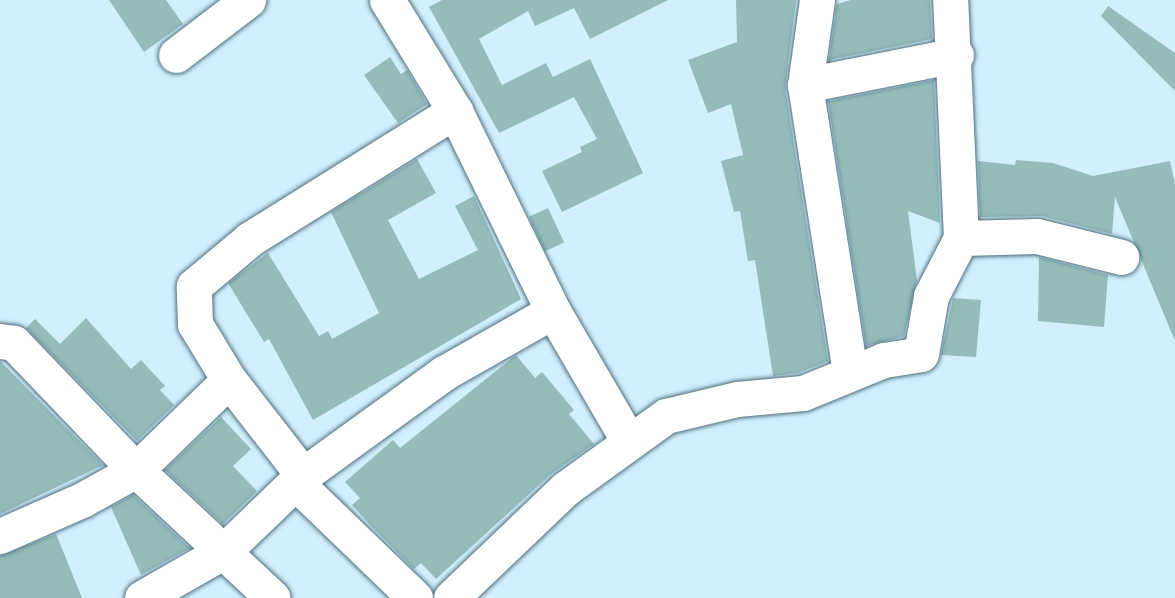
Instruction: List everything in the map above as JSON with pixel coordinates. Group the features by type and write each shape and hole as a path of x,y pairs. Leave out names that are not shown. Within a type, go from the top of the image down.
{"street":[{"path":"176,55 248,0"},
{"path":"387,0 455,111 553,311 628,440"},
{"path":"817,0 804,85 850,373"},
{"path":"451,598 565,489 628,440 666,416 737,399 803,393 884,360 921,354 931,296 961,238 956,55 950,0"},
{"path":"804,85 956,55"},
{"path":"415,598 299,479 229,380 195,324 194,286 250,239 455,111"},
{"path":"961,238 1037,236 1121,257"},
{"path":"142,598 225,551 299,479 444,373 553,311"},
{"path":"0,341 14,343 136,470 273,598"},
{"path":"0,536 82,500 136,470 229,380"}],"building":[{"path":"109,0 166,0 183,24 144,52"},
{"path":"442,0 668,0 590,39 574,8 535,26 528,11 479,39 502,85 546,63 553,77 590,59 643,173 562,212 542,171 582,152 580,147 597,139 574,97 499,133 429,7"},
{"path":"736,0 796,0 785,88 828,361 798,373 773,376 755,260 748,261 740,211 734,212 721,161 743,155 731,104 708,113 688,60 737,42"},
{"path":"851,0 930,0 932,39 829,60 837,4"},
{"path":"1108,6 1175,53 1175,91 1101,16"},
{"path":"390,57 401,74 407,70 427,104 398,123 364,75"},
{"path":"934,80 940,223 908,211 917,280 904,336 866,346 828,101"},
{"path":"417,159 436,193 388,220 419,279 478,250 455,206 474,196 521,299 313,420 269,339 264,342 228,283 268,253 319,336 328,331 332,339 379,313 331,212"},
{"path":"1016,160 1053,163 1093,176 1170,161 1175,184 1175,341 1115,197 1112,234 1042,216 980,217 978,161 1015,165"},
{"path":"548,208 564,242 545,251 529,217"},
{"path":"1039,257 1108,275 1104,327 1038,321"},
{"path":"953,298 981,300 976,357 941,355"},
{"path":"86,318 131,369 141,360 165,386 160,390 174,405 137,441 26,328 35,319 60,344"},
{"path":"516,355 535,378 542,372 574,410 569,414 594,444 551,474 436,579 421,563 414,569 370,525 352,505 360,498 345,482 393,440 400,448"},
{"path":"0,361 103,465 0,514"},
{"path":"221,417 251,449 233,466 257,491 223,524 165,470"},
{"path":"133,495 190,548 141,575 111,507"},
{"path":"56,534 82,598 0,598 0,556"}]}
